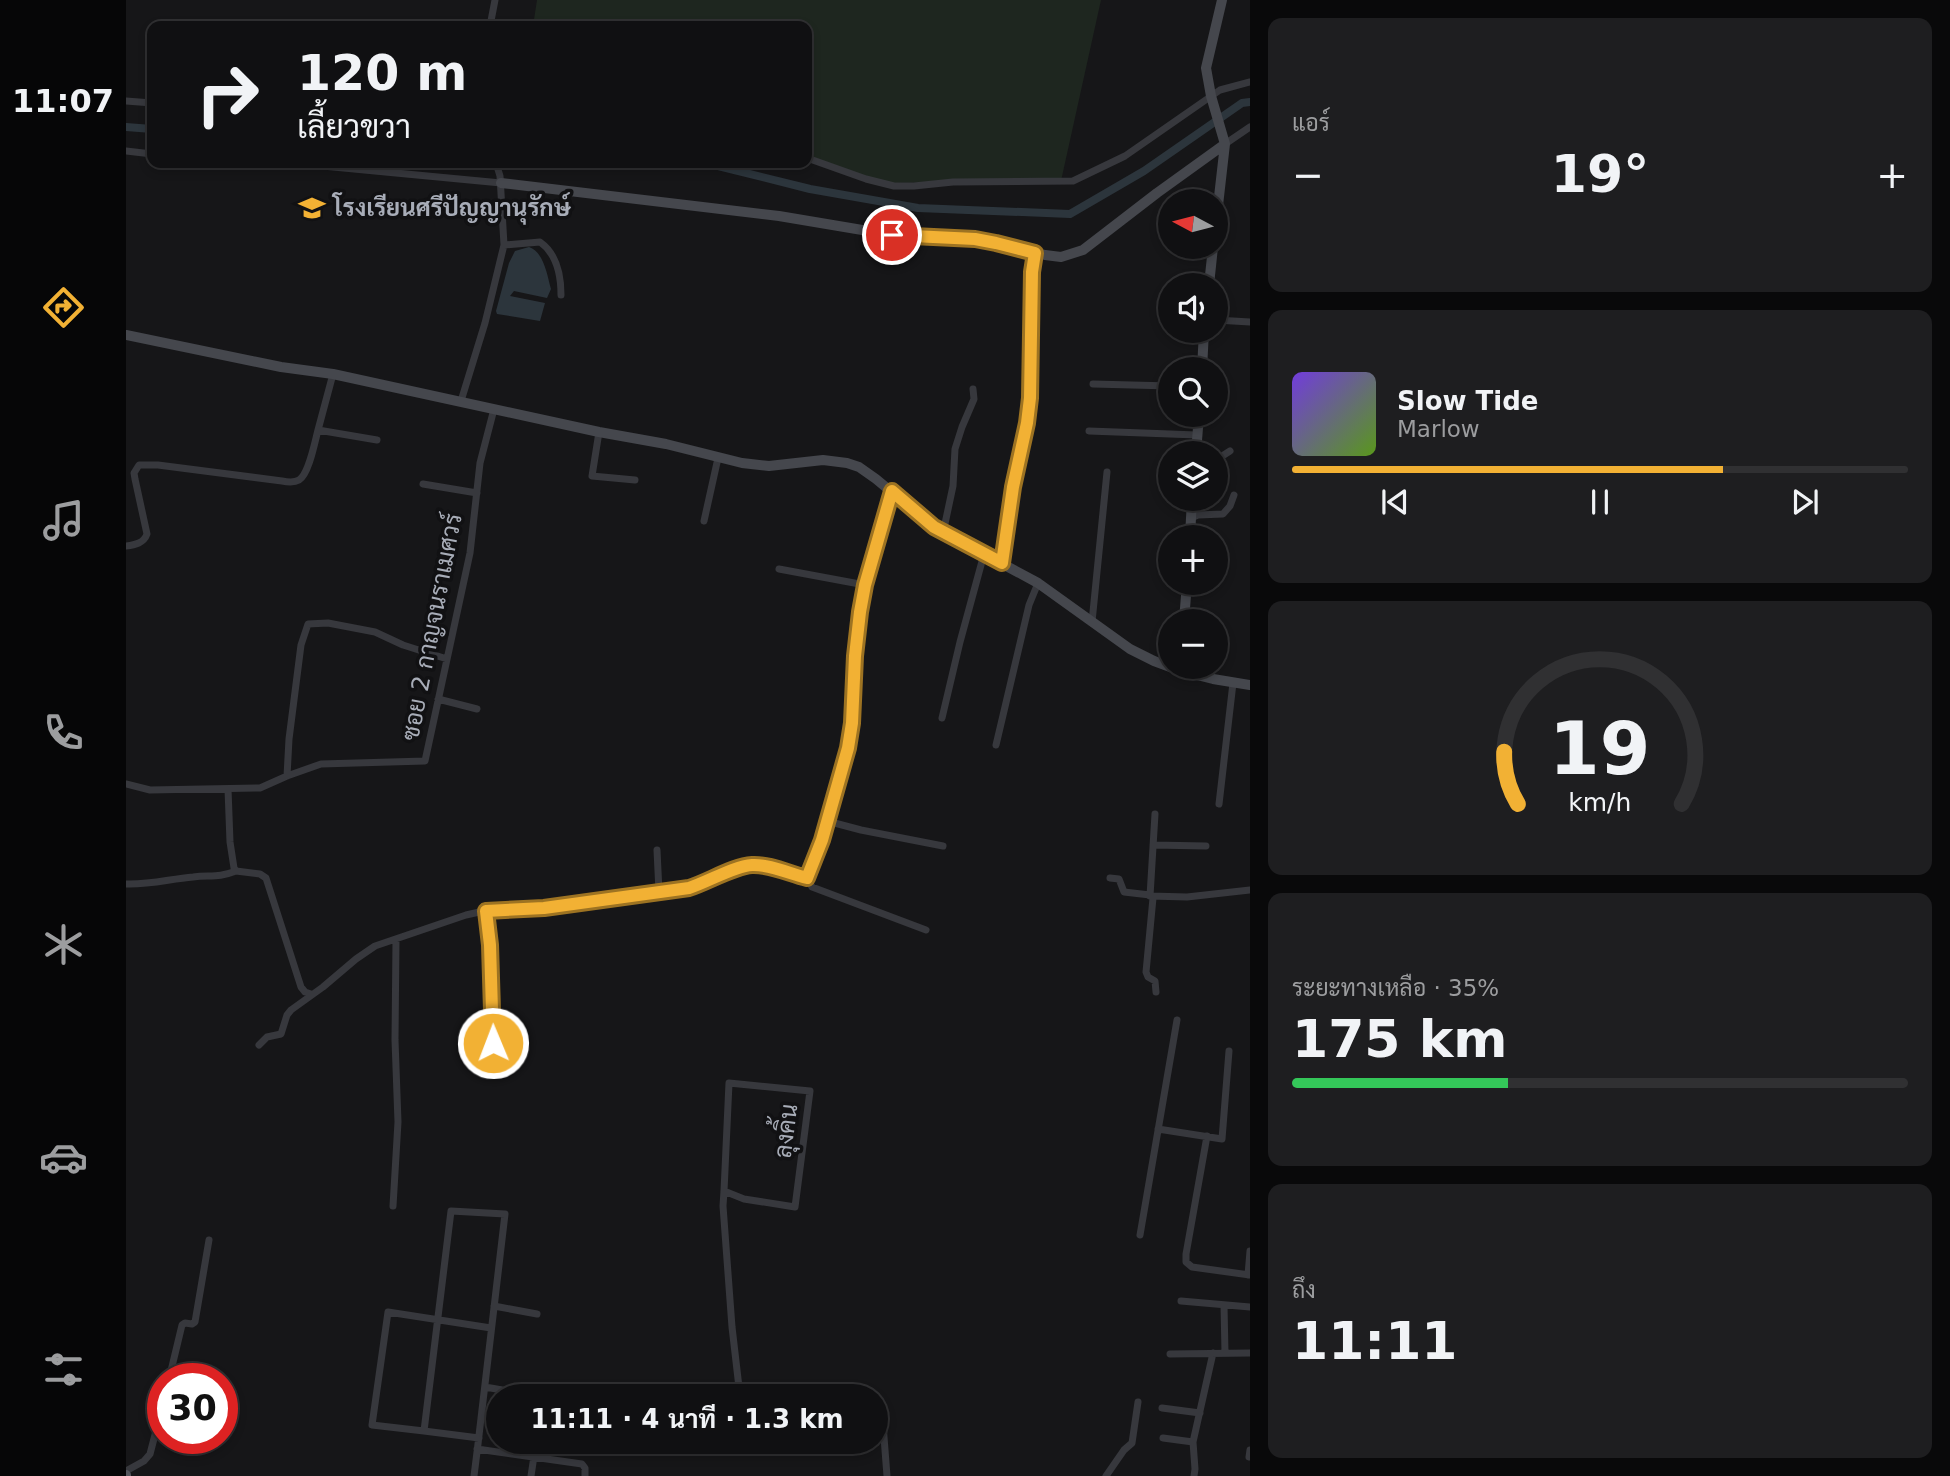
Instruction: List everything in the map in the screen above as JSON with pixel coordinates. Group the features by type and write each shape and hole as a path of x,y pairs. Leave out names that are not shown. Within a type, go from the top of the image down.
{"street":[{"path":"491,21 495,0"},
{"path":"1220,189 1225,140 1206,68 1222,0"},
{"path":"812,160 894,186 953,182 1073,181 1125,156 1232,86 1250,82"},
{"path":"126,101 147,103"},
{"path":"353,168 501,180 779,216 892,235 975,239 1056,257 1083,250 1225,140 1250,127"},
{"path":"126,151 147,153"},
{"path":"461,401 485,323 504,245 501,180 497,168"},
{"path":"504,245 543,243 559,271 561,295"},
{"path":"1002,563 1030,398 1032,272 1035,253"},
{"path":"1228,321 1250,322"},
{"path":"126,335 281,367 333,374 666,444 718,458 769,466 823,460 841,461 865,470 943,533 1038,583 1130,649 1158,662"},
{"path":"126,546 140,542 147,534 134,473 139,465 158,465 282,481 301,479 306,470 333,374"},
{"path":"1093,384 1158,386"},
{"path":"943,533 953,486 956,449 974,399 973,389"},
{"name":"ซอย 2 กาญจนราเมศวร์","path":"126,784 150,790 260,788 321,764 425,761 470,553 480,463 494,409"},
{"path":"1197,441 1198,427"},
{"path":"318,430 377,440"},
{"path":"1090,431 1197,435"},
{"path":"599,432 592,476 635,480"},
{"path":"704,521 718,458"},
{"path":"1093,622 1107,472"},
{"path":"423,484 477,493"},
{"path":"807,878 828,821 850,736 857,638 865,585 892,491"},
{"path":"1191,518 1223,514 1234,495"},
{"path":"1191,511 1191,525"},
{"path":"942,718 984,554"},
{"path":"779,569 865,585"},
{"path":"996,745 1029,605 1038,583"},
{"path":"287,776 301,645 308,624 328,623 374,632 403,645 447,659"},
{"path":"1218,679 1250,685"},
{"path":"1219,804 1233,683"},
{"path":"438,699 477,709"},
{"path":"228,789 230,842 236,871"},
{"path":"1155,814 1146,972 1148,977 1155,981 1156,992"},
{"path":"828,821 861,831 943,846"},
{"path":"1153,845 1206,846"},
{"path":"657,850 659,892"},
{"path":"259,1045 267,1037 281,1034 288,1012 370,948 453,919 486,911 544,908 689,888 704,884 739,867 764,866 807,878 812,887 926,930"},
{"path":"126,884 191,877 220,877 236,871 260,874 266,878 301,987 311,994"},
{"path":"1110,878 1119,880 1124,892 1151,896 1187,897 1250,890"},
{"path":"486,911 490,945 493,1043"},
{"path":"393,1206 398,1122 396,940"},
{"path":"1140,1235 1177,1020"},
{"path":"1158,1129 1222,1139 1229,1051"},
{"name":"ลุงคิ้น","path":"724,1191 744,1199 795,1208 810,1091 729,1083 724,1191 725,1246 739,1384"},
{"path":"1206,1136 1186,1262 1190,1266 1249,1275 1250,1251"},
{"path":"424,1431 452,1211 505,1214 474,1476"},
{"path":"173,1363 182,1325 195,1322 209,1240"},
{"path":"1181,1301 1250,1307"},
{"path":"1224,1305 1225,1353"},
{"path":"494,1306 537,1314"},
{"path":"479,1438 372,1425 388,1312 491,1328"},
{"path":"1194,1476 1193,1442 1213,1353"},
{"path":"1170,1354 1250,1353"},
{"path":"1106,1476 1132,1444 1138,1402"},
{"path":"1162,1408 1200,1413"},
{"path":"1163,1438 1193,1442"},
{"path":"477,1448 582,1464 585,1476"},
{"path":"1249,1457 1250,1450"},
{"path":"126,1474 150,1454"},
{"path":"885,1454 887,1476"},
{"path":"531,1476 534,1456"}],"shaded area":[{"path":"537,0 1101,0 1061,181 879,183 812,161 812,21 534,21"},
{"path":"529,247 541,259 551,289 547,298 514,291 510,296 545,303 540,321 497,314 496,311 515,251"}],"waterway":[{"path":"726,168 810,189 918,208 1070,214 1144,171 1242,103 1250,102"},
{"path":"126,127 147,129"}],"place":[{"name":"โรงเรียนศรีปัญญานุรักษ์","path":"312,208"}],"route":[{"path":"493,1043 493,996 486,911 544,908 689,888 704,884 739,867 751,865 807,878 822,840 848,748 860,612 892,491 943,533 1002,563 1030,398 1032,272 1035,253 975,239 892,235"}]}
